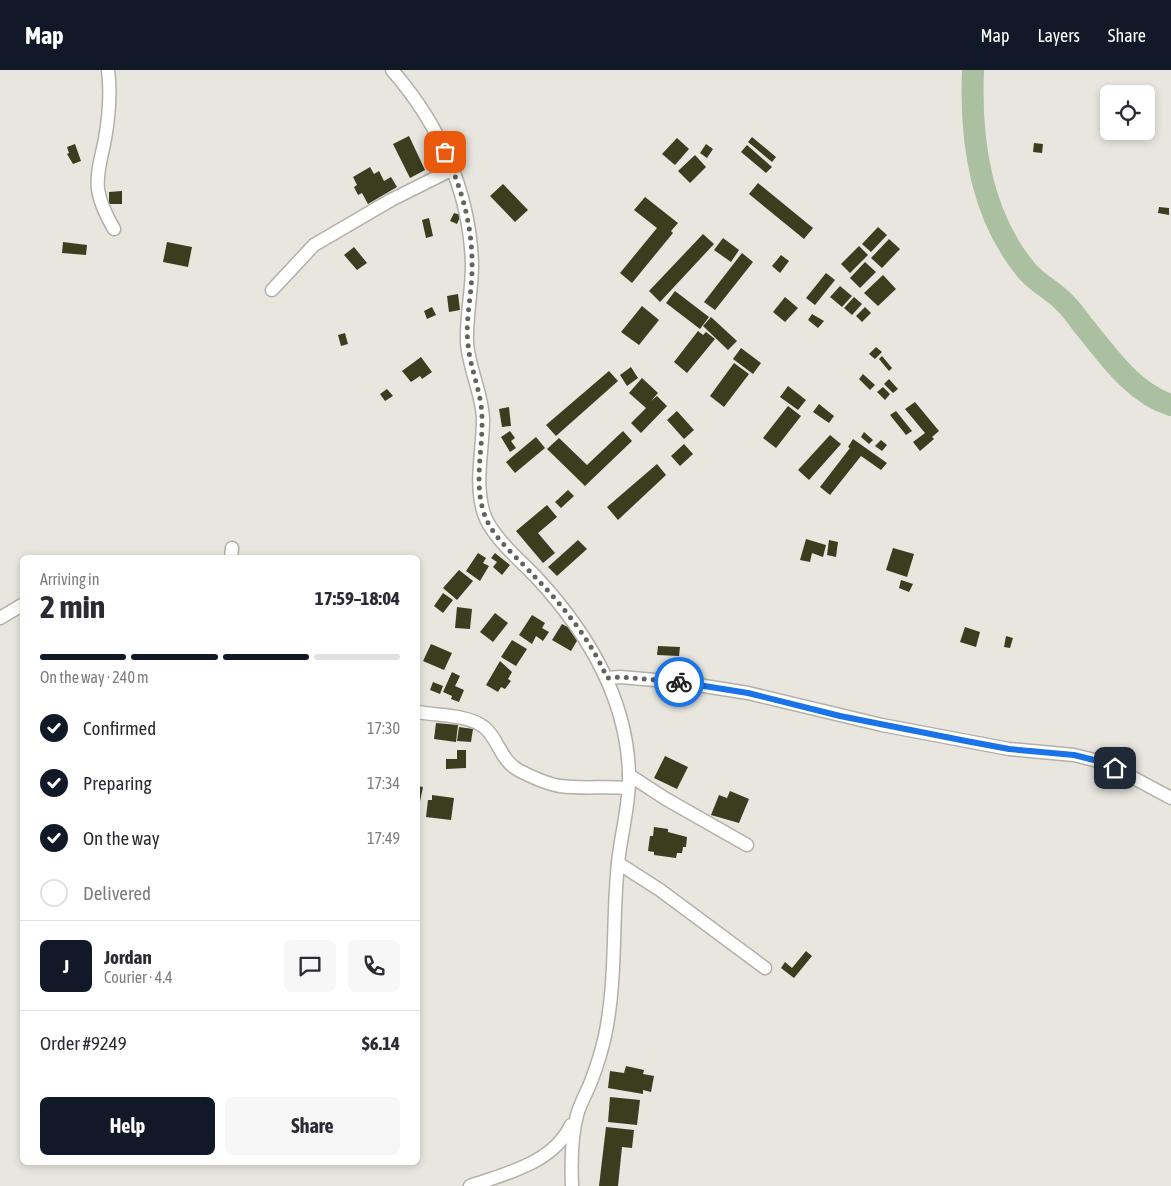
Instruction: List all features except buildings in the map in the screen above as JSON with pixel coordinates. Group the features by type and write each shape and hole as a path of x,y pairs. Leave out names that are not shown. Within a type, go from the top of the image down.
{"street":[{"path":"108,70 110,88 109,116 99,169 98,188 106,215 114,229"},
{"path":"392,70 411,92 429,118 453,169 464,199 472,268 467,342 482,407 479,492 485,516 495,534 569,616 601,665 626,738 629,781 618,863 607,1028 593,1076 566,1136 552,1152 527,1165 470,1186"},
{"path":"272,290 314,245 391,200 453,169"},
{"path":"0,618 20,606"},
{"path":"607,678 620,677 679,682 748,693 901,728 1009,749 1074,755 1115,768 1171,798"},
{"path":"420,712 459,718 476,723 485,728 501,754 512,765 519,770 551,783 574,787 629,781 666,799 747,845"},
{"path":"618,863 660,890 765,968"},
{"path":"572,1186 572,1146 578,1112"}],"waterway":[{"path":"973,70 974,123 982,176 989,202 1011,249 1031,276 1067,305 1101,348 1132,382 1144,392 1171,405"}],"way so far":[{"path":"445,152 464,199 469,227 472,268 467,342 482,407 479,492 485,516 495,534 569,616 601,665 607,678 620,677 679,682"}],"route":[{"path":"679,682 748,693 840,716 1009,749 1074,755 1115,768"}]}
